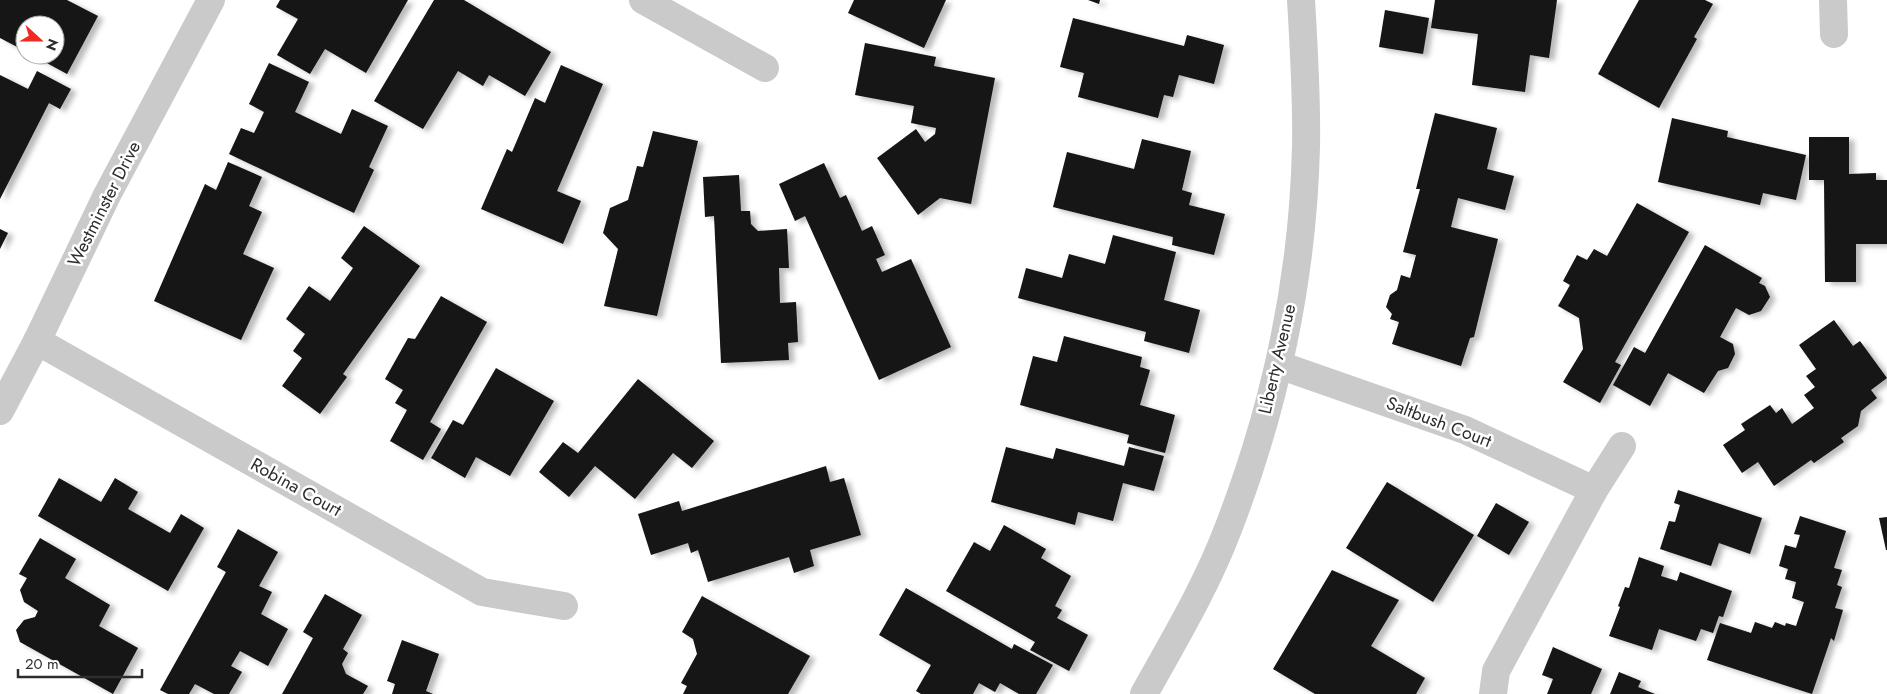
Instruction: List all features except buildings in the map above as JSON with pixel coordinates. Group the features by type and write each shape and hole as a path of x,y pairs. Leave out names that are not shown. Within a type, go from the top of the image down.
{"street":[{"name":"Westminster Drive","path":"0,411 37,341 107,195 211,0"},
{"path":"643,0 765,68"},
{"name":"Liberty Avenue","path":"1144,694 1185,621 1227,531 1242,490 1279,365 1296,272 1305,168 1306,94 1301,0"},
{"path":"1833,0 1834,34"},
{"name":"Robina Court","path":"37,341 482,592 564,606"},
{"name":"Saltbush Court","path":"1279,365 1466,430 1594,490"},
{"path":"1493,694 1496,671 1594,490 1622,446"}]}
